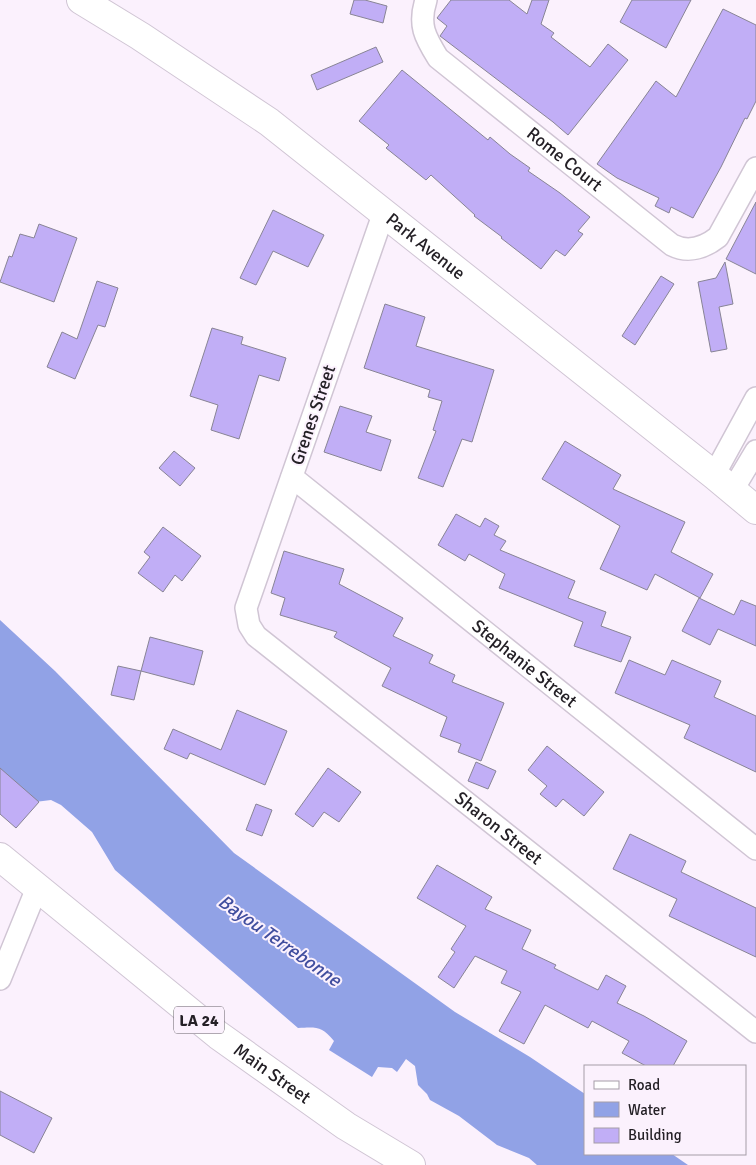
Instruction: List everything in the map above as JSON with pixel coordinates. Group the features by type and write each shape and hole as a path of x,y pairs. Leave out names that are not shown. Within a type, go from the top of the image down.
{"main road":[{"name":"Park Avenue","path":"81,0 140,36 269,122 756,510"},
{"name":"Main Street","path":"0,857 218,1035 346,1126 411,1165"}],"street":[{"name":"Rome Court","path":"426,0 422,13 425,38 438,58 672,245 681,249 694,248 709,244 718,237 756,168"},
{"name":"Grenes Street","path":"248,618 246,608 384,212"},
{"path":"723,483 756,398"},
{"path":"723,483 756,451"},
{"name":"Stephanie Street","path":"292,476 756,849"},
{"name":"Sharon Street","path":"248,618 249,625 256,636 756,1032"},
{"path":"0,979 37,888"}],"water":[{"name":"Bayou Terrebonne","path":"0,620 55,671 234,853 455,1012 530,1057 584,1093 584,1155 673,1155 688,1165 537,1165 529,1158 497,1145 459,1116 430,1100 418,1085 415,1066 406,1059 397,1072 392,1068 378,1067 372,1077 329,1050 334,1041 326,1032 318,1028 298,1028 115,870 92,832 61,805 51,800 35,802 0,771"}],"building":[{"path":"354,0 365,0 387,6 383,23 350,14"},
{"path":"451,0 509,0 527,14 532,0 549,0 541,24 554,33 551,37 590,67 608,44 628,60 568,135 440,36 447,26 437,18"},
{"path":"632,0 691,0 666,48 620,22"},
{"path":"723,9 756,25 756,101 747,119 745,118 693,218 671,207 669,213 655,206 659,198 617,178 597,164 656,81 676,97"},
{"path":"376,47 383,62 317,90 311,75"},
{"path":"402,70 488,140 490,137 530,168 528,171 590,217 578,231 583,234 565,256 556,250 541,269 474,216 431,175 426,180 386,148 389,145 359,121"},
{"path":"756,202 756,274 726,259"},
{"path":"273,210 324,235 308,267 273,251 256,285 240,278"},
{"path":"39,224 77,238 54,302 0,282 9,256 12,257 20,234 34,238"},
{"path":"725,262 733,304 719,307 727,349 711,352 698,282 716,278"},
{"path":"661,276 674,284 635,345 622,336"},
{"path":"97,281 118,288 105,327 98,325 75,379 47,367 62,332 77,339"},
{"path":"385,304 425,317 416,346 494,370 472,442 462,439 443,487 418,478 436,431 433,430 442,401 428,397 430,390 364,368"},
{"path":"212,328 243,337 241,344 286,358 279,381 259,375 239,439 211,430 218,405 190,396"},
{"path":"340,406 372,416 366,432 391,440 381,471 324,452"},
{"path":"565,441 621,475 613,489 685,522 671,552 713,574 700,598 655,574 647,590 600,569 620,526 542,479"},
{"path":"174,451 195,468 180,486 159,468"},
{"path":"456,514 480,527 485,518 499,526 494,535 506,541 500,550 575,581 568,598 606,612 601,626 631,637 621,662 574,646 583,622 499,588 505,574 469,554 465,561 438,545"},
{"path":"163,527 201,556 182,581 175,575 163,592 138,573 150,557 144,552"},
{"path":"284,551 344,569 339,584 403,618 393,636 433,655 429,663 455,675 452,682 504,703 481,761 458,752 461,744 440,736 447,717 382,686 391,668 334,637 337,632 280,615 285,598 271,593"},
{"path":"699,598 734,615 741,600 756,606 756,646 718,629 710,645 682,631"},
{"path":"150,637 203,651 194,685 141,671"},
{"path":"629,660 665,675 672,660 721,681 714,697 756,716 756,772 684,738 690,725 615,693"},
{"path":"118,666 141,671 134,700 111,695"},
{"path":"237,710 287,731 265,785 190,753 187,759 164,749 173,729 221,750"},
{"path":"547,746 604,792 584,816 563,799 556,807 540,794 547,786 528,770"},
{"path":"476,762 496,771 488,789 468,781"},
{"path":"0,768 39,802 16,828 0,814"},
{"path":"328,768 361,792 339,822 324,812 313,827 295,814"},
{"path":"256,804 272,810 262,836 246,830"},
{"path":"630,834 686,861 681,872 756,908 756,957 669,916 677,899 613,869"},
{"path":"437,865 492,897 485,909 531,930 522,949 556,965 554,968 598,990 606,975 626,986 617,1003 687,1041 674,1065 644,1065 622,1053 629,1041 592,1021 588,1028 545,1005 524,1044 499,1031 521,992 501,983 507,971 475,956 454,988 438,977 455,952 451,949 466,926 417,898"},
{"path":"0,1091 52,1118 34,1153 0,1135"}]}
